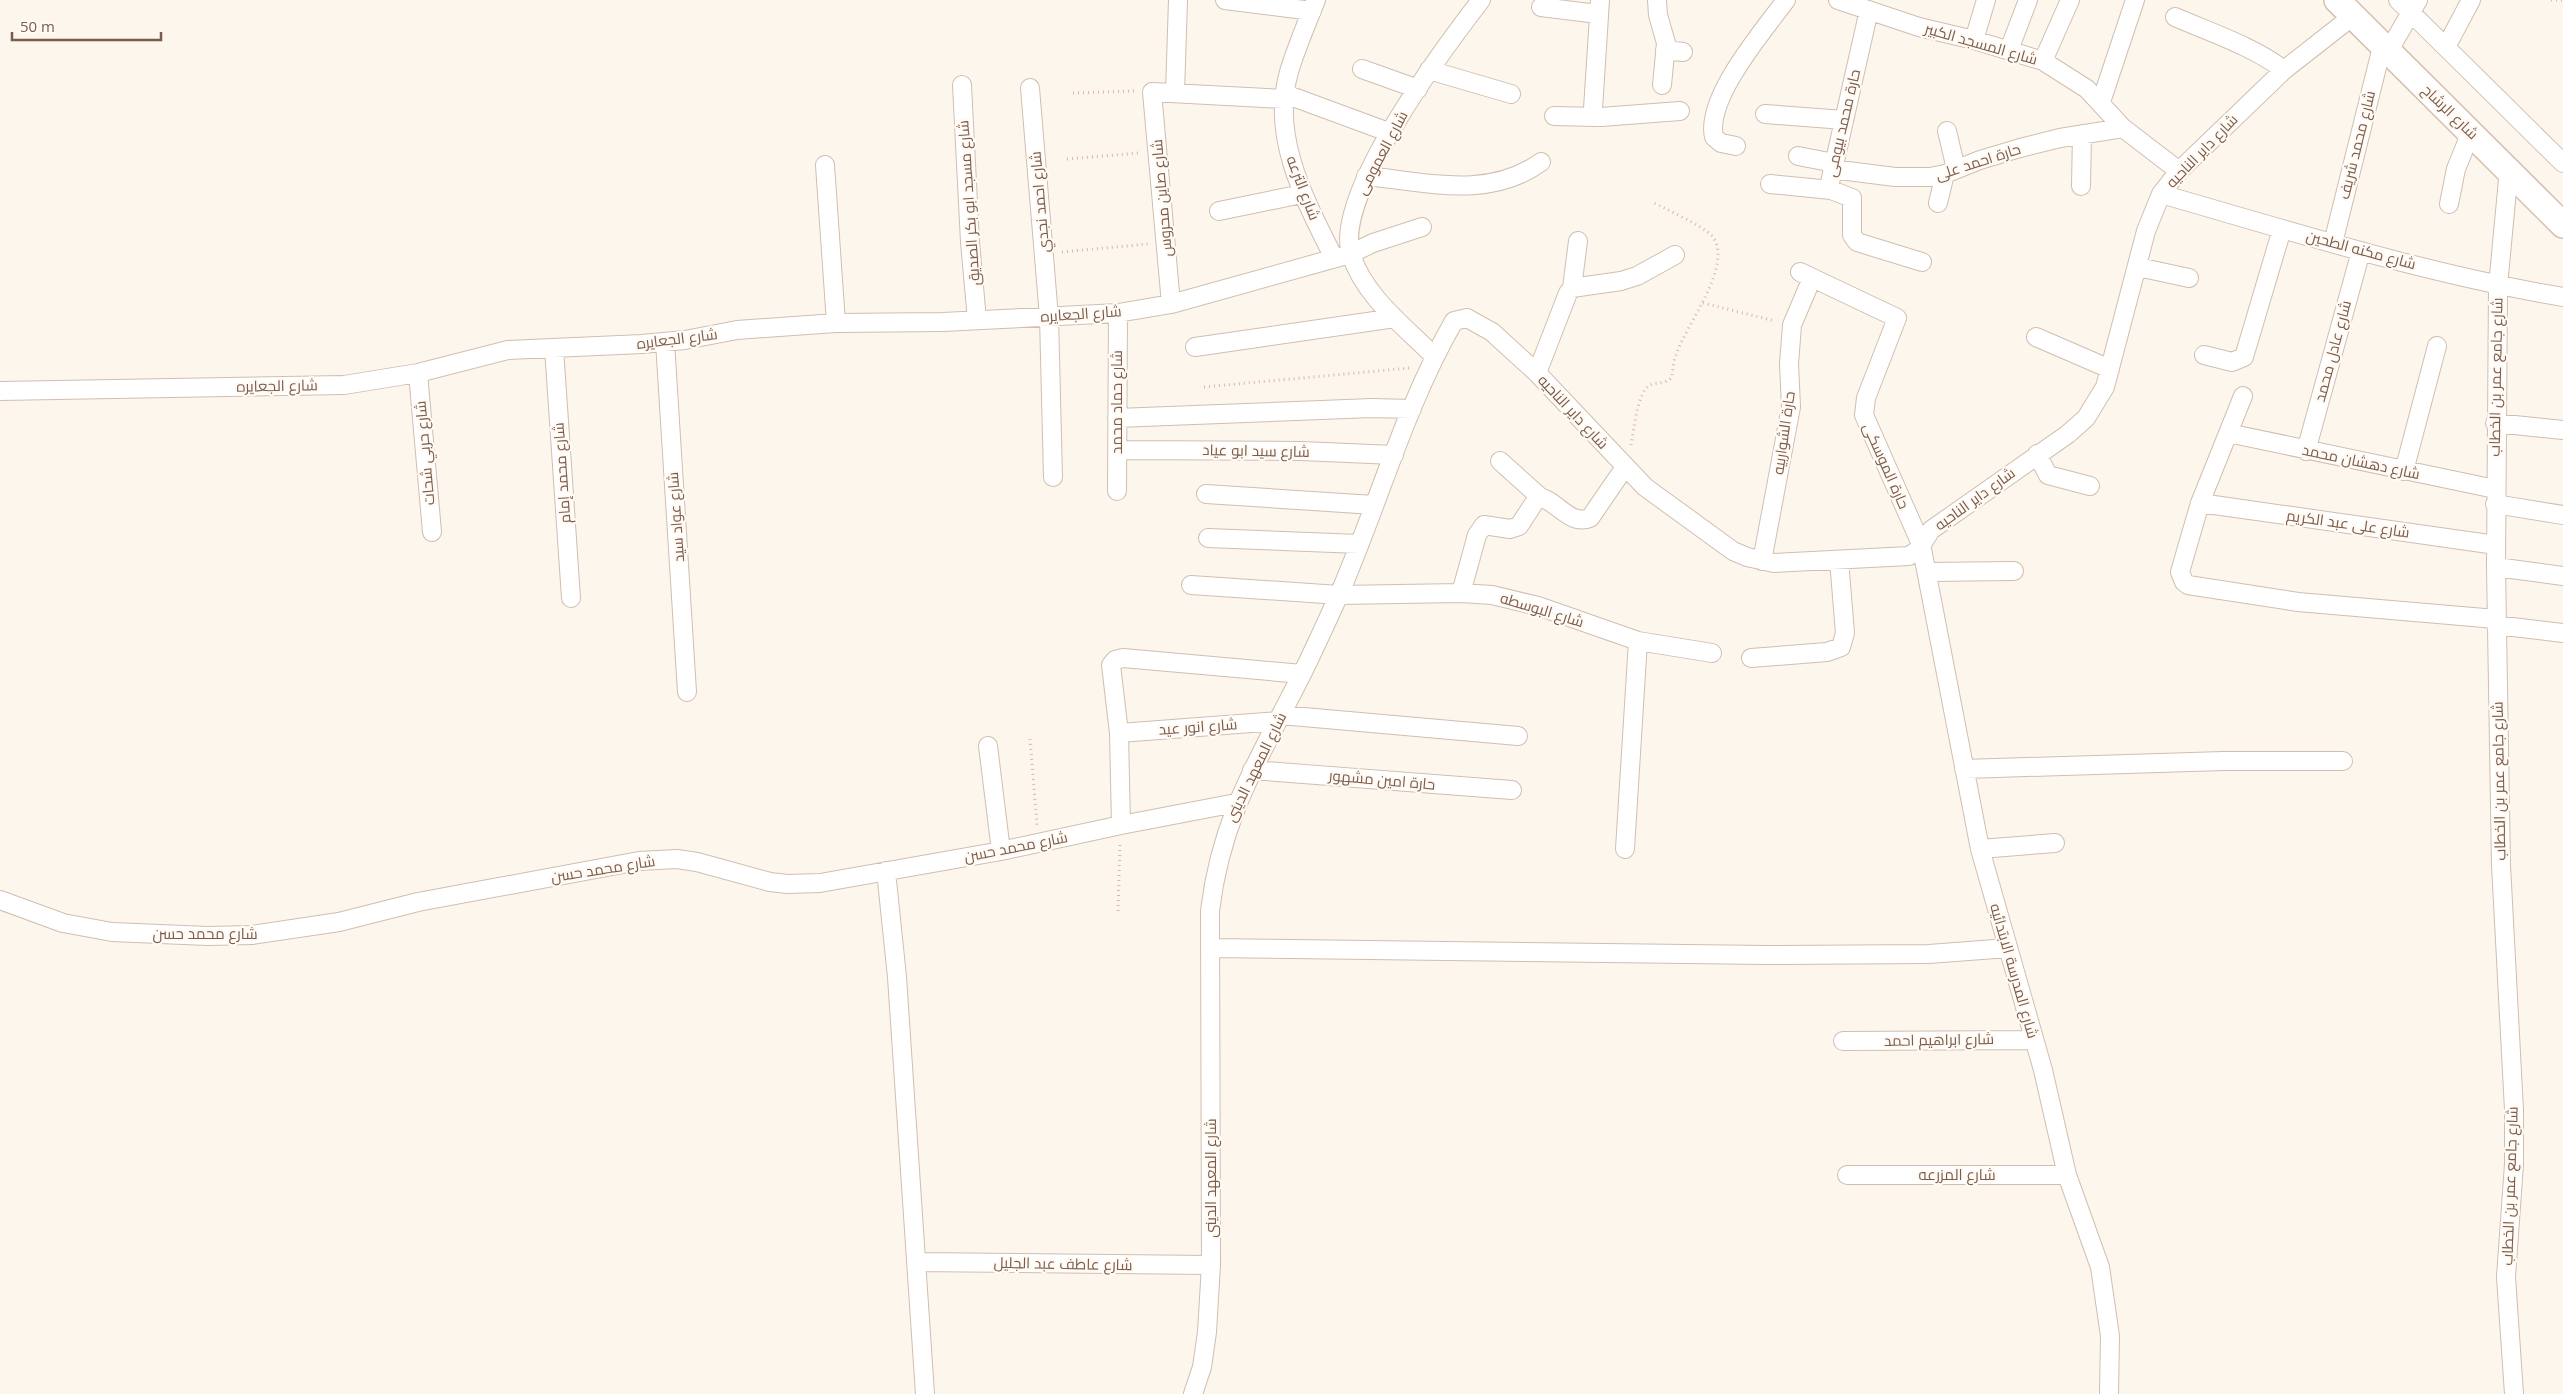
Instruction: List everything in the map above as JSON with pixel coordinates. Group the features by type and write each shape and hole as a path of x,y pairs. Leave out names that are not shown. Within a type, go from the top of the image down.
{"main road":[{"name":"شارع الرشاح","path":"2345,8 2509,169 2563,225"}],"street":[{"path":"1175,93 1178,0"},
{"path":"1225,0 1314,5"},
{"name":"شارع العمومى","path":"1432,361 1342,256 1348,238 1348,223 1366,176 1429,70 1481,0"},
{"path":"1657,0 1665,50 1662,85"},
{"path":"1736,146 1721,143 1714,137 1714,127 1720,99 1743,59 1786,0"},
{"name":"شارع المسجد الكبير","path":"1838,0 1919,27 1974,40 2043,61 2065,73 2101,102 2122,128 2179,171"},
{"path":"1974,40 1986,0"},
{"path":"2009,50 2028,0"},
{"path":"2043,61 2070,0"},
{"path":"2101,102 2135,0"},
{"path":"2398,0 2415,7 2446,47 2563,163"},
{"path":"2446,47 2471,0"},
{"name":"شارع الترعه","path":"1314,5 1288,73 1285,97 1290,157 1302,194 1342,256"},
{"path":"1541,7 1599,7 1593,109 1593,113 1598,117"},
{"name":"شارع محمد شريف","path":"2333,243 2385,49 2415,7"},
{"name":"شارع داير الناحيه","path":"1454,322 1458,318 1467,318 1492,332 1537,373 1645,486 1720,542 1747,557 1762,561 1839,560 1909,556 1919,549 1931,530 2068,434 2086,418 2105,387 2152,212 2161,194 2179,171 2284,70 2345,8"},
{"name":"حارة محمد بيومى","path":"1869,10 1829,184 1830,190 1853,200 1852,235 1857,242 1922,262"},
{"path":"2175,17 2253,51 2284,70"},
{"path":"1665,50 1683,52"},
{"path":"1362,69 1418,89"},
{"path":"1429,70 1511,94"},
{"name":"شارع مسجد ابو بكر الصديق","path":"962,85 968,213 977,320"},
{"name":"شارع احمد نجدي","path":"1030,88 1049,317 1053,477"},
{"path":"1152,92 1285,97 1391,132"},
{"name":"شارع صاين محروس","path":"1152,92 1171,304"},
{"path":"1554,116 1598,117 1680,111"},
{"path":"1765,114 1844,120"},
{"name":"حارة احمد على","path":"1798,156 1833,166 1910,178 1950,172 2020,148 2082,134 2122,128"},
{"path":"1938,203 1950,172 1947,131"},
{"path":"2448,204 2456,169 2471,132"},
{"path":"2081,186 2082,134"},
{"path":"1366,176 1476,186 1510,180 1541,162"},
{"path":"825,165 836,322"},
{"name":"شارع جامع عمر بن الخطاب","path":"2509,169 2498,286 2495,496 2501,865 2514,1110 2514,1164 2506,1278 2514,1394"},
{"path":"1770,184 1830,190"},
{"path":"1219,211 1302,194"},
{"name":"شارع مكنه الطحين","path":"2161,194 2361,251 2498,286 2563,297"},
{"name":"شارع الجعايره","path":"0,390 344,384 418,373 508,350 665,342 737,330 836,322 977,320 1118,313 1171,304 1342,256 1389,237 1422,227"},
{"path":"2204,355 2232,362 2244,356 2282,229"},
{"path":"1537,373 1568,292 1572,288 1578,241"},
{"name":"شارع عادل محمد","path":"2306,451 2361,251"},
{"path":"1572,288 1621,281 1637,276 1675,255"},
{"path":"2138,267 2189,278"},
{"name":"حارة الشواربيه","path":"1762,561 1791,407 1789,364 1792,325 1806,275"},
{"name":"حارة الموسكى","path":"1806,275 1897,318 1866,398 1864,416 1921,544"},
{"name":"شارع حماد محمد","path":"1117,491 1118,313"},
{"path":"1196,347 1395,318"},
{"name":"شارع المعهد الدينى","path":"1193,1394 1202,1367 1207,1332 1211,1265 1210,948 1214,884 1224,838 1236,803 1302,674 1338,595 1412,408 1432,361 1454,322"},
{"path":"2036,337 2110,369"},
{"name":"شارع عواد سيد","path":"665,342 687,692"},
{"path":"2404,471 2437,346"},
{"name":"شارع محمد إمام","path":"554,348 571,598"},
{"name":"شارع حربي شحات","path":"418,373 432,532"},
{"path":"2243,396 2200,504 2180,572 2184,582 2188,585 2298,602 2496,622 2563,633"},
{"path":"1117,418 1412,408"},
{"path":"2495,423 2563,430"},
{"name":"شارع دهشان محمد","path":"2228,433 2404,471 2563,515"},
{"name":"شارع سيد ابو عياد","path":"1117,450 1301,451 1394,454"},
{"path":"2037,454 2048,475 2090,486"},
{"path":"1500,461 1540,497 1573,518 1584,520 1590,518 1623,465"},
{"path":"1206,494 1374,505"},
{"path":"1461,593 1480,529 1490,524 1510,529 1519,526 1540,497"},
{"name":"شارع على عبد الكريم","path":"2200,504 2496,545"},
{"path":"1208,538 1359,544"},
{"name":"شارع المدرسة الابتدائيه","path":"1921,544 1928,572 1980,849 2034,1040 2067,1174 2100,1267 2107,1301 2110,1336 2109,1394"},
{"path":"1751,658 1827,652 1841,647 1845,633 1839,560"},
{"path":"2496,567 2563,576"},
{"path":"1928,572 2014,571"},
{"name":"شارع البوسطه","path":"1191,584 1338,595 1492,594 1515,599 1638,641 1712,653"},
{"path":"1625,849 1638,641"},
{"path":"1121,825 1119,733 1111,665 1115,660 1123,658 1302,674"},
{"name":"شارع انور عيد","path":"1119,733 1279,718 1518,736"},
{"path":"988,746 1001,851"},
{"path":"1964,769 2223,760 2343,761"},
{"name":"حارة امين مشهور","path":"1252,770 1512,790"},
{"name":"شارع محمد حسن","path":"0,900 63,924 112,932 208,936 252,935 338,922 418,902 639,861 677,859 697,862 770,882 786,884 820,883 1038,844 1121,825 1236,803"},
{"path":"1980,849 2055,843"},
{"path":"886,871 897,977 925,1394"},
{"path":"1210,948 1768,955 1929,954 2008,948"},
{"name":"شارع ابراهيم احمد","path":"1844,1041 2034,1040"},
{"name":"شارع المزرعه","path":"1847,1175 2067,1174"},
{"name":"شارع عاطف عبد الجليل","path":"916,1262 1211,1265"}],"path":[{"path":"2551,0 2563,0"},
{"path":"1073,93 1152,92"},
{"path":"1067,159 1158,151"},
{"path":"1623,465 1631,444 1642,394 1651,384 1667,382 1672,377 1676,354 1703,303 1718,260 1716,242 1710,234 1652,202"},
{"path":"1044,254 1166,242"},
{"path":"1703,303 1792,325"},
{"path":"1204,387 1432,361"},
{"path":"1030,739 1038,844"},
{"path":"1118,911 1121,825"}]}
